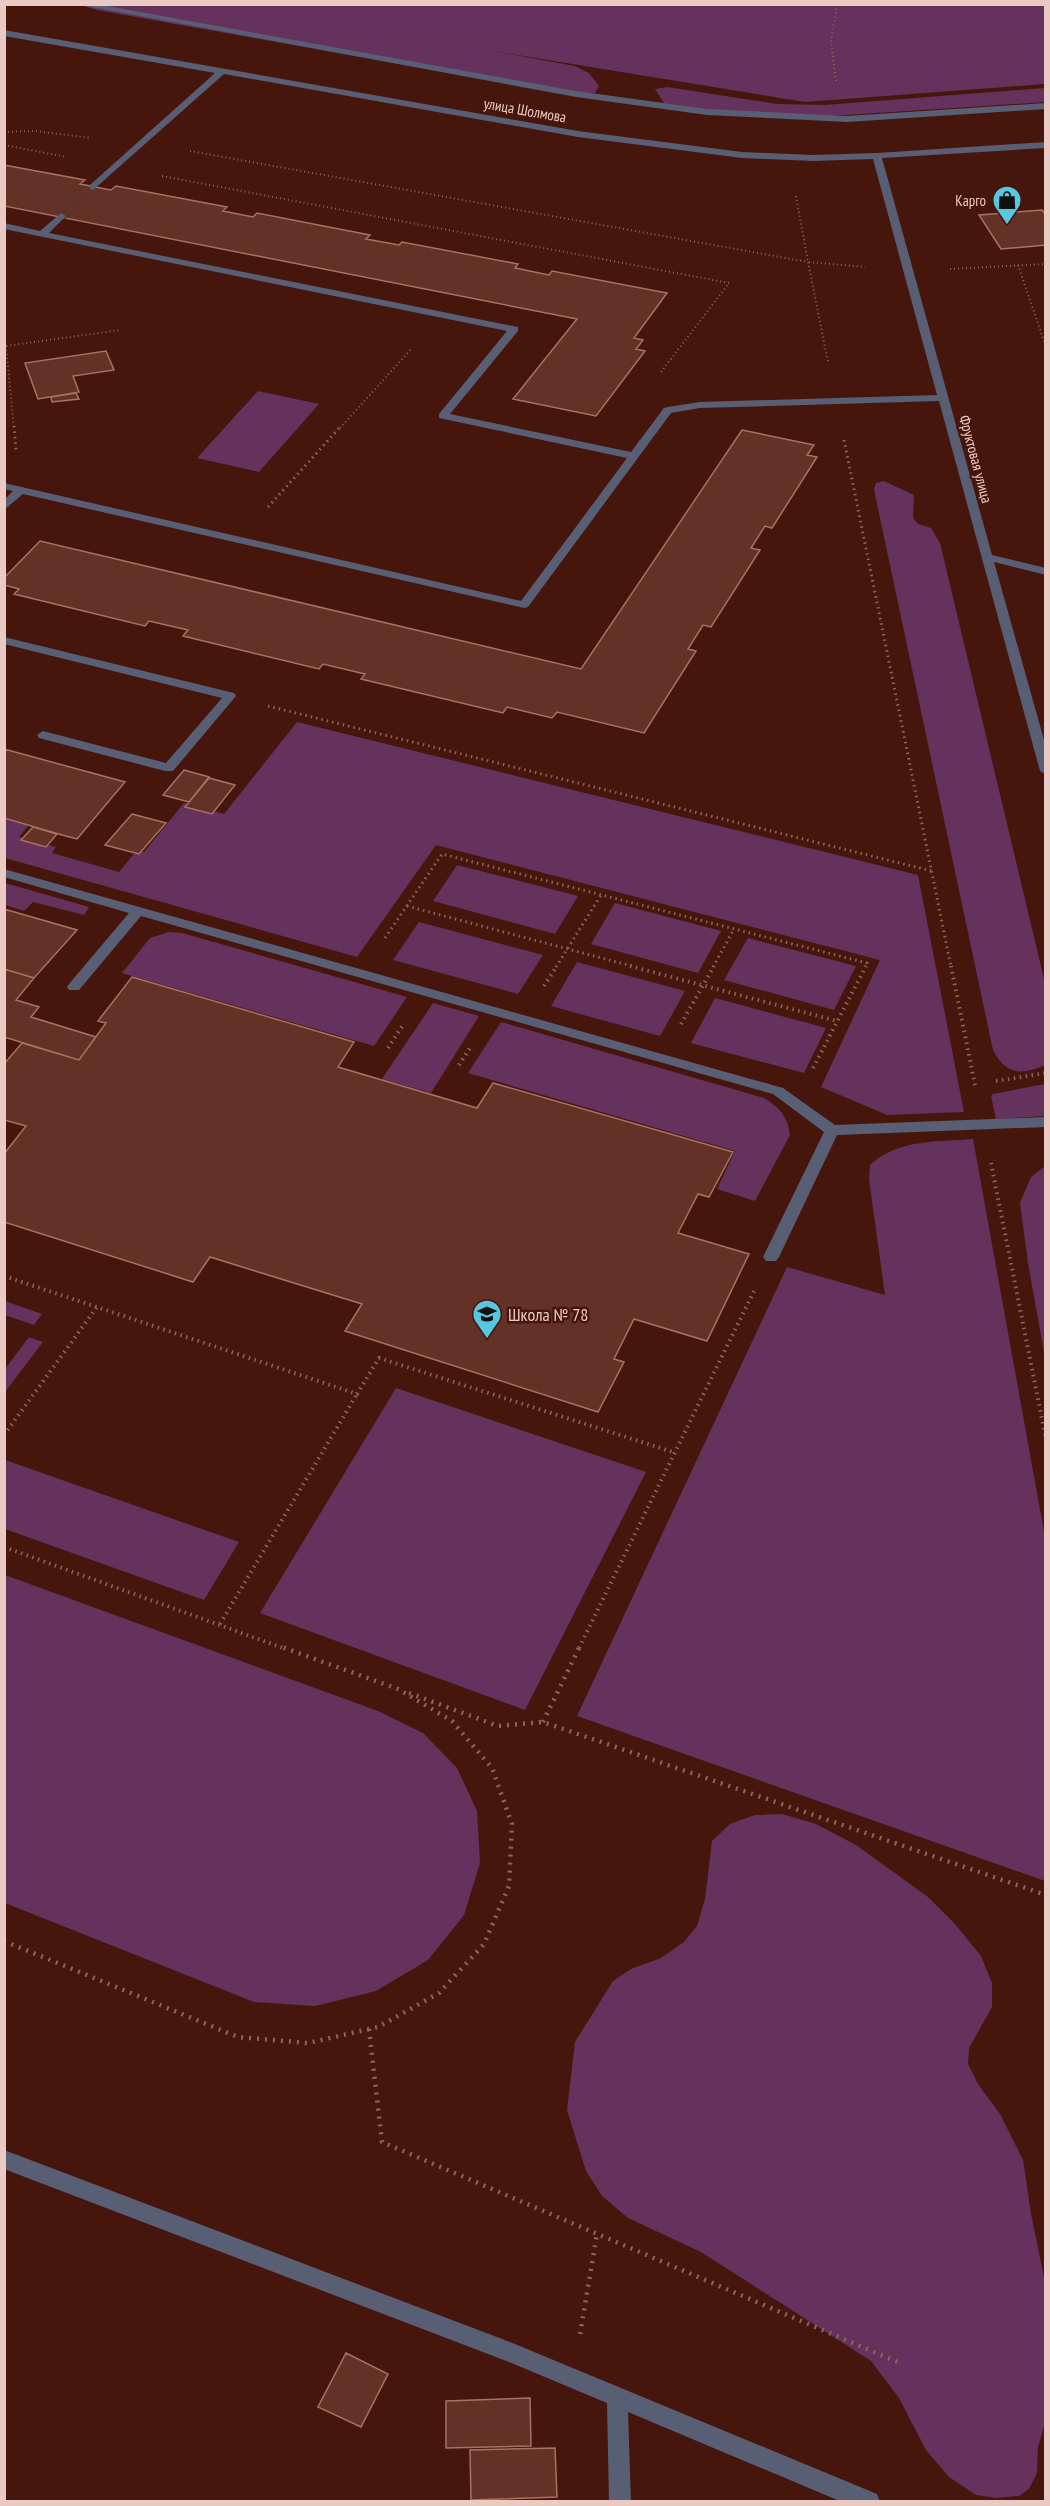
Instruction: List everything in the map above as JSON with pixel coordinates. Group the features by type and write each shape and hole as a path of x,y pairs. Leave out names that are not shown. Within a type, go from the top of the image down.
{"street":[{"path":"79,4 576,94 707,112 847,119 1046,106"},
{"name":"улица Шолмова","path":"4,33 578,134 742,155 813,158 877,156 1046,145"},
{"path":"93,187 222,71"},
{"name":"Фруктовая улица","path":"877,156 1046,771"},
{"path":"42,234 61,216"},
{"path":"4,226 514,329 443,416 634,456"},
{"path":"4,486 524,604 668,410 700,405 943,398"},
{"path":"4,507 20,490"},
{"path":"987,557 1046,572"},
{"path":"4,640 230,696 169,768 44,735"},
{"path":"4,873 778,1092 832,1130 1046,1122"},
{"path":"74,987 138,911"},
{"path":"771,1257 832,1130"},
{"path":"4,2159 510,2352 869,2502"},
{"path":"616,2396 620,2502"}],"path":[{"path":"836,83 831,41 837,4"},
{"path":"4,132 36,131 142,143 808,262"},
{"path":"5,146 729,283 659,375"},
{"path":"794,186 1046,1439"},
{"path":"1018,265 1046,347"},
{"path":"239,539 443,315"},
{"path":"20,490 5,345 120,330"},
{"path":"230,696 932,870"},
{"path":"361,974 442,854 867,963 796,1103"},
{"path":"522,1019 601,895"},
{"path":"407,906 837,1021"},
{"path":"662,1059 735,929"},
{"path":"987,1082 1046,1073"},
{"path":"543,1722 771,1257"},
{"path":"4,1276 357,1394"},
{"path":"4,1435 97,1307"},
{"path":"220,1624 380,1358 676,1453"},
{"path":"4,1547 498,1725 543,1722 1046,1895"},
{"path":"4,1941 238,2037 308,2043 378,2027 439,1994 484,1944 509,1886 512,1824 492,1768 452,1721 398,1689"},
{"path":"369,2029 382,2142 902,2364"},
{"path":"573,2378 597,2234"}],"shaded area":[{"path":"81,5 1045,5 1045,84 805,102 487,50 575,66 589,73 599,86 595,93 566,94 97,10"},
{"path":"667,87 777,104 825,105 1045,88 1046,102 830,116 715,110 670,105 664,103 655,89"},
{"path":"258,391 319,404 259,472 197,458"},
{"path":"884,481 914,495 913,518 918,524 931,528 940,543 1045,983 1045,1065 1029,1071 1015,1071 1009,1068 1003,1064 993,1050 874,490 876,483"},
{"path":"297,722 918,875 964,1112 887,1115 821,1087 880,960 436,845 357,957 5,858 4,813 32,821 19,837 56,847 52,853 119,872 137,850 144,852 184,803 224,814"},
{"path":"457,865 578,896 555,934 433,901"},
{"path":"4,883 89,907 84,915 33,902 24,911 5,905"},
{"path":"615,903 721,931 698,973 591,944"},
{"path":"419,922 543,955 518,994 393,960"},
{"path":"169,932 182,933 407,997 374,1046 122,973 150,938"},
{"path":"748,938 856,966 834,1010 724,980"},
{"path":"577,962 685,991 660,1036 551,1006"},
{"path":"715,998 826,1028 804,1073 691,1043"},
{"path":"433,1003 479,1016 431,1093 382,1079"},
{"path":"501,1022 764,1098 770,1102 785,1118 790,1135 755,1201 717,1189 735,1151 468,1073"},
{"path":"1045,1084 1045,1116 996,1119 991,1096 993,1094"},
{"path":"973,1139 1045,1537 1045,1881 577,1716 787,1267 885,1295 869,1179 870,1165 893,1150 905,1146"},
{"path":"1045,1166 1045,1358 1020,1203 1031,1177"},
{"path":"5,1301 42,1314 34,1325 5,1315"},
{"path":"29,1337 43,1342 5,1392 5,1369"},
{"path":"396,1388 646,1472 525,1710 260,1613"},
{"path":"5,1460 239,1542 204,1600 5,1529"},
{"path":"5,1575 378,1711 423,1733 457,1768 477,1811 480,1863 464,1915 428,1960 376,1991 315,2006 254,2002 5,1903"},
{"path":"782,1814 816,1824 856,1845 928,1897 955,1924 981,1956 992,1983 992,2007 969,2048 968,2064 978,2084 1000,2114 1023,2160 1045,2282 1045,2423 1038,2447 1037,2473 1029,2489 1019,2496 996,2498 976,2495 949,2477 926,2450 899,2398 871,2361 701,2252 628,2218 602,2196 586,2171 567,2110 575,2042 613,1981 631,1969 661,1958 684,1942 697,1926 705,1899 712,1841 730,1824 755,1815"}],"building":[{"path":"4,165 85,180 80,184 111,190 116,186 227,207 223,211 253,217 257,213 370,235 366,239 399,245 402,242 518,264 515,268 549,275 552,271 667,293 634,338 643,340 636,349 645,351 596,416 513,399 577,319 4,206"},
{"path":"1042,210 1046,215 1046,245 1001,249 979,215"},
{"path":"106,351 114,370 73,376 79,392 38,399 25,363"},
{"path":"76,393 79,399 52,402 51,397"},
{"path":"742,430 814,445 807,455 817,457 772,528 765,526 751,548 760,550 711,627 703,625 688,649 696,651 644,733 557,712 552,718 507,707 503,713 361,679 365,674 323,664 319,669 183,636 188,630 149,621 145,626 14,594 19,589 4,585 4,578 40,541 581,669"},
{"path":"4,749 125,782 77,839 62,835 4,818"},
{"path":"184,770 209,777 189,802 163,795"},
{"path":"209,778 235,785 212,814 185,807"},
{"path":"132,814 166,823 139,854 105,845"},
{"path":"33,827 57,834 46,847 21,840"},
{"path":"4,909 77,930 34,978 4,969"},
{"path":"4,969 34,978 16,1000 39,1007 31,1017 96,1037 79,1060 4,1037"},
{"path":"132,977 354,1042 338,1067 477,1108 493,1083 733,1152 709,1197 698,1194 678,1233 749,1254 707,1341 634,1319 614,1359 624,1362 598,1412 345,1331 362,1304 210,1257 193,1282 4,1222 4,1154 26,1126 4,1120 4,1064 22,1043 79,1060 106,1023 98,1021"},
{"path":"346,2353 388,2374 361,2427 318,2407"},
{"path":"530,2398 531,2446 446,2448 446,2401"},
{"path":"555,2448 557,2497 471,2500 470,2450"}],"tunnel":[{"path":"61,216 93,187"}],"place":[{"name":"Карго","path":"1007,226"},
{"name":"Школа № 78","path":"487,1340"}]}
